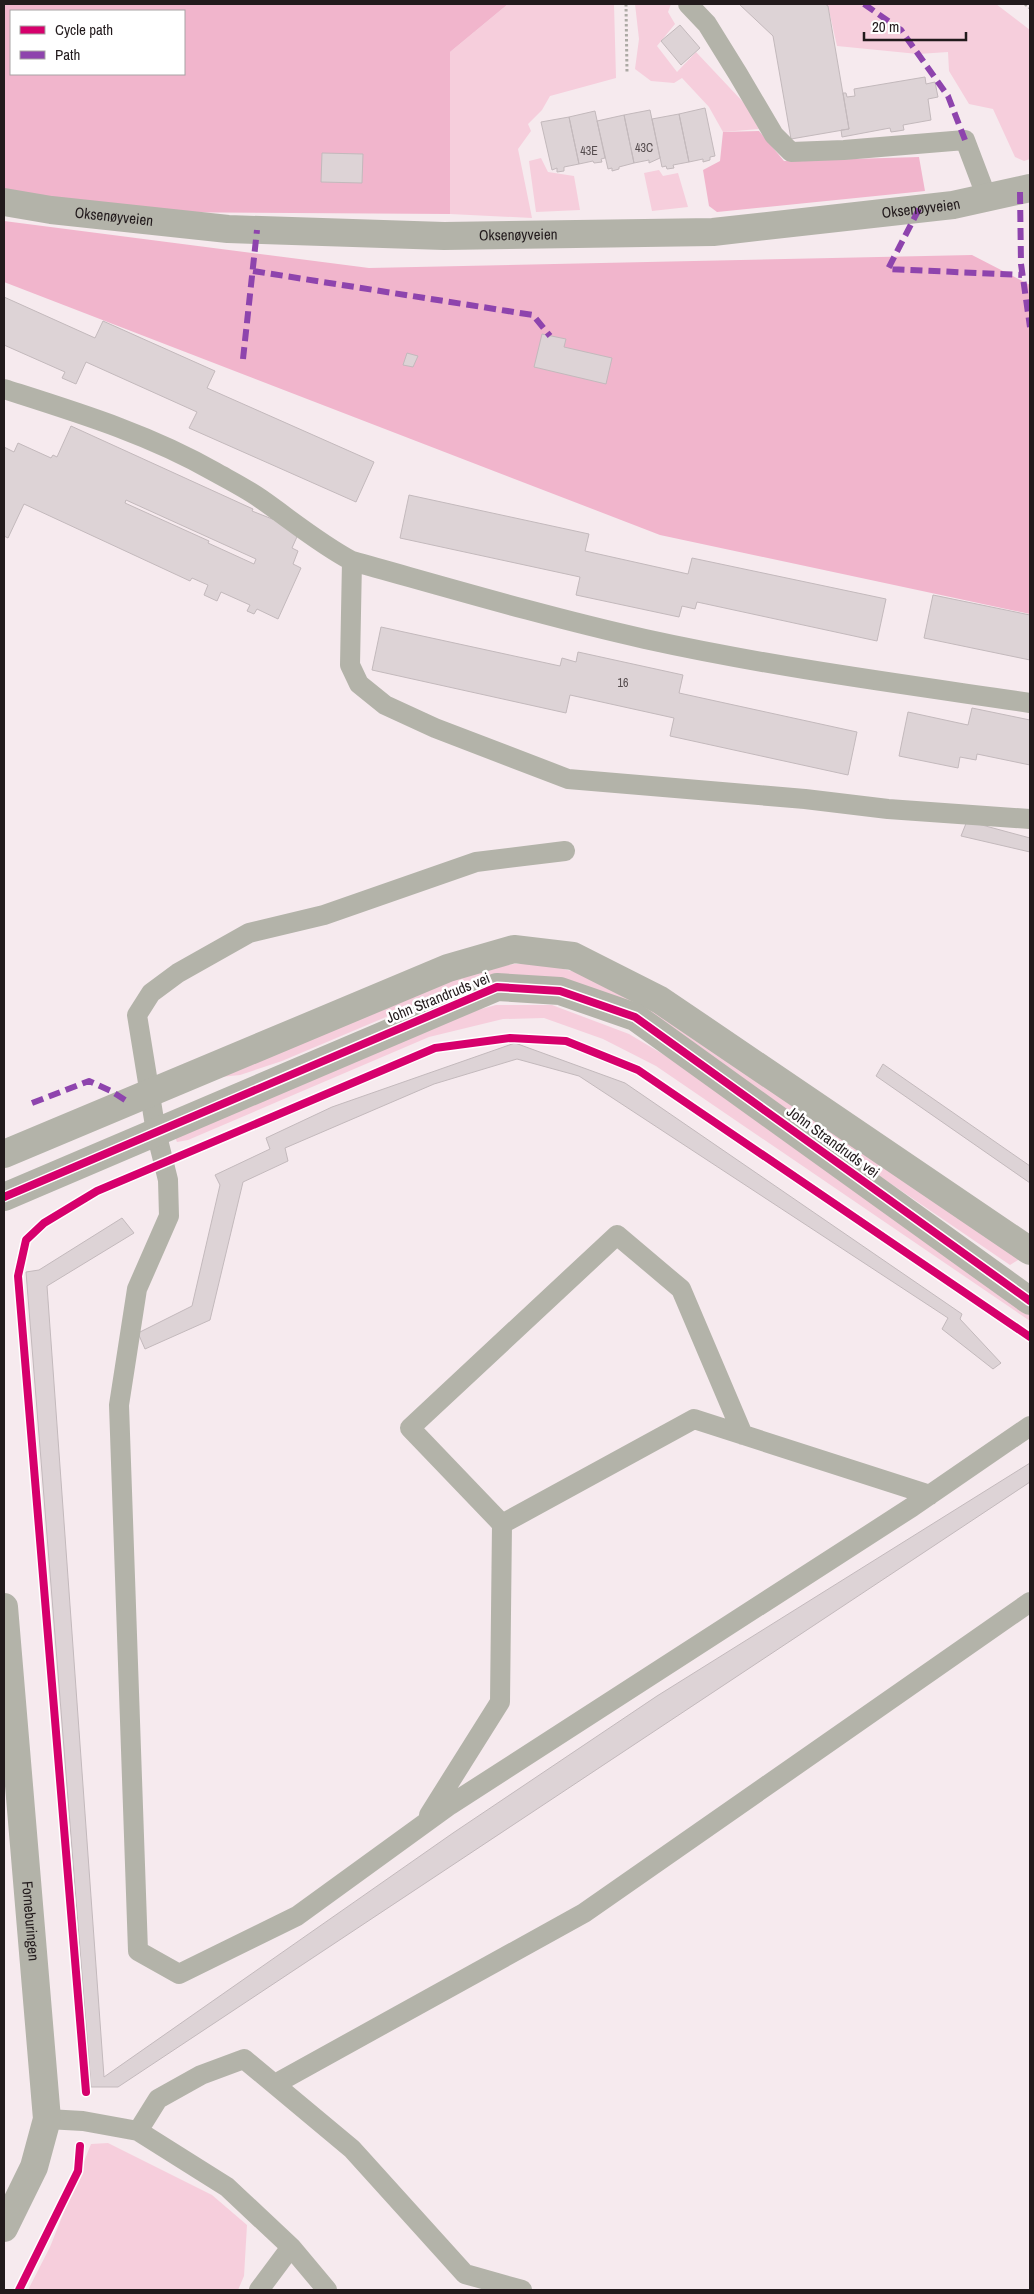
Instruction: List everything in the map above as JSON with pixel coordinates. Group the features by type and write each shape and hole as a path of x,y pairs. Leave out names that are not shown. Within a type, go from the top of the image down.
{"street":[{"name":"Oksenøyveien","path":"4,202 51,210 228,229 444,236 713,232 954,205 1030,188"},
{"name":"John Strandruds vei","path":"4,1154 448,968 514,949 573,956 660,1000 1030,1251"},
{"name":"John Strandruds vei","path":"4,1198 497,987 560,991 635,1017 1030,1301"},
{"name":"Forneburingen","path":"4,1607 47,2119 34,2167 4,2228"}],"lane":[{"path":"688,4 707,24 774,136 791,152 844,150 965,140 987,198"},
{"path":"4,389 98,419 171,450 213,471 259,498 352,561 501,603 646,639 831,673 1030,703"},
{"path":"352,561 350,665 359,684 385,705 435,728 568,779 888,809 1030,819"},
{"path":"565,851 476,862 324,915 249,933 178,973 152,992 137,1015 156,1132 168,1180 169,1216 138,1289 119,1405 138,1951 179,1974 297,1916 450,1805 930,1495 1030,1426"},
{"path":"423,1824 500,1702 502,1524 410,1428 617,1235 681,1289 743,1435"},
{"path":"502,1524 694,1419 930,1495"},
{"path":"275,2084 584,1913 1030,1602"},
{"path":"138,2131 158,2099 201,2075 244,2059 352,2149 464,2274 522,2290"},
{"path":"47,2119 83,2121 138,2131 227,2187 291,2247 327,2290"},
{"path":"259,2290 291,2247"}],"path":[{"path":"626,4 627,73"},
{"path":"1025,4 1030,8"}],"shaded area":[{"path":"4,4 508,4 450,52 450,214 13,211 4,209"},
{"path":"508,4 614,4 616,78 550,96 542,110 528,124 531,131 518,149 532,218 450,214 450,52"},
{"path":"635,4 671,4 668,12 675,24 657,46 677,72 696,52 745,104 759,129 723,132 709,107 682,78 674,83 651,81 635,69 639,39"},
{"path":"825,4 996,4 1030,30 1030,159 1024,161 1015,157 993,109 969,104 949,71 948,52 918,54 837,46 828,6"},
{"path":"759,131 784,161 919,157 925,191 717,212 709,206 703,170 720,161 723,132"},
{"path":"541,158 548,172 574,176 580,210 536,212 529,161"},
{"path":"659,170 663,176 678,173 688,207 652,211 644,173"},
{"path":"4,221 369,268 972,255 1030,285 1030,614 660,535 4,282"},
{"path":"514,964 543,964 588,975 670,1019 1016,1253 1018,1260 1010,1265 676,1037 626,1007 467,987 412,1006 282,1061 240,1075 221,1077 351,1017 481,970"},
{"path":"496,1005 552,1005 629,1034 686,1068 1030,1303 1030,1321 656,1066 603,1039 544,1018 503,1019 429,1037 188,1140 177,1142 175,1137 425,1024"},
{"path":"108,2143 212,2195 247,2225 244,2276 238,2290 28,2290 50,2247 91,2144"}],"building":[{"path":"739,4 825,4 828,6 849,129 791,139 773,36"},
{"path":"680,25 700,48 681,65 661,41"},
{"path":"925,77 926,84 935,82 938,97 928,99 931,120 903,125 904,130 891,132 890,128 842,137 841,130 849,129 843,93 846,93 847,97 855,96 854,89"},
{"path":"705,108 715,156 703,162 703,159 689,162 679,114"},
{"path":"650,110 660,158 649,163 649,160 634,163 624,115"},
{"path":"595,111 605,158 601,159 602,162 594,163 593,161 579,164 569,117"},
{"path":"679,114 689,162 673,165 674,168 667,169 666,166 662,167 652,119"},
{"path":"624,115 634,163 612,171 612,168 608,169 597,121"},
{"path":"569,117 579,164 564,167 564,171 557,172 557,168 552,170 541,122"},
{"path":"322,153 363,154 362,183 321,182"},
{"path":"4,297 95,338 103,321 215,371 207,388 374,462 356,502 189,428 197,412 86,362 76,384 62,378 65,372 4,345"},
{"path":"542,334 566,339 564,347 612,358 606,384 534,367"},
{"path":"407,353 418,356 413,367 403,365"},
{"path":"71,426 253,509 252,511 300,530 292,548 298,551 293,564 301,568 278,619 257,609 254,614 247,611 250,605 221,592 217,601 204,595 208,585 192,578 190,581 24,504 8,538 4,536 4,447 14,452 18,443 51,458 53,455 57,457","holes":["126,500 256,559 254,564 208,543 209,541 125,503"]},
{"path":"409,495 589,534 585,551 688,574 692,558 886,599 877,641 697,602 695,609 682,606 679,617 576,595 580,577 400,538"},
{"path":"933,595 1030,615 1030,660 924,638"},
{"path":"381,627 560,666 562,658 576,662 578,652 683,675 679,693 857,732 848,775 670,736 674,718 570,695 566,713 372,670"},
{"path":"972,708 1030,720 1030,765 977,754 976,760 960,757 958,768 899,756 908,712 968,725"},
{"path":"967,821 1030,838 1030,852 961,836"},
{"path":"515,1043 625,1083 962,1314 960,1319 1001,1363 993,1369 942,1329 948,1318 579,1076 517,1059 434,1084 285,1148 288,1161 243,1182 210,1320 145,1349 138,1333 192,1306 220,1185 215,1175 270,1149 266,1138 332,1107"},
{"path":"883,1064 1030,1166 1030,1183 876,1076"},
{"path":"122,1218 134,1233 47,1286 104,2077 453,1833 657,1696 1030,1463 1030,1482 118,2087 91,2087 26,1272 39,1270"}],"marked path":[{"path":"864,4 901,30 948,96 965,140"},
{"path":"1020,192 1021,264 1030,327"},
{"path":"919,209 888,269 1022,275"},
{"path":"243,359 257,230"},
{"path":"253,271 533,315 550,336"},
{"path":"32,1103 89,1081 111,1091 128,1102"}],"cycle path":[{"path":"4,1197 497,987 560,991 635,1017 1030,1301"},
{"path":"86,2092 18,1276 26,1240 44,1223 97,1191 435,1048 510,1038 566,1041 638,1070 1030,1337"},
{"path":"19,2290 78,2171 80,2146"}]}
